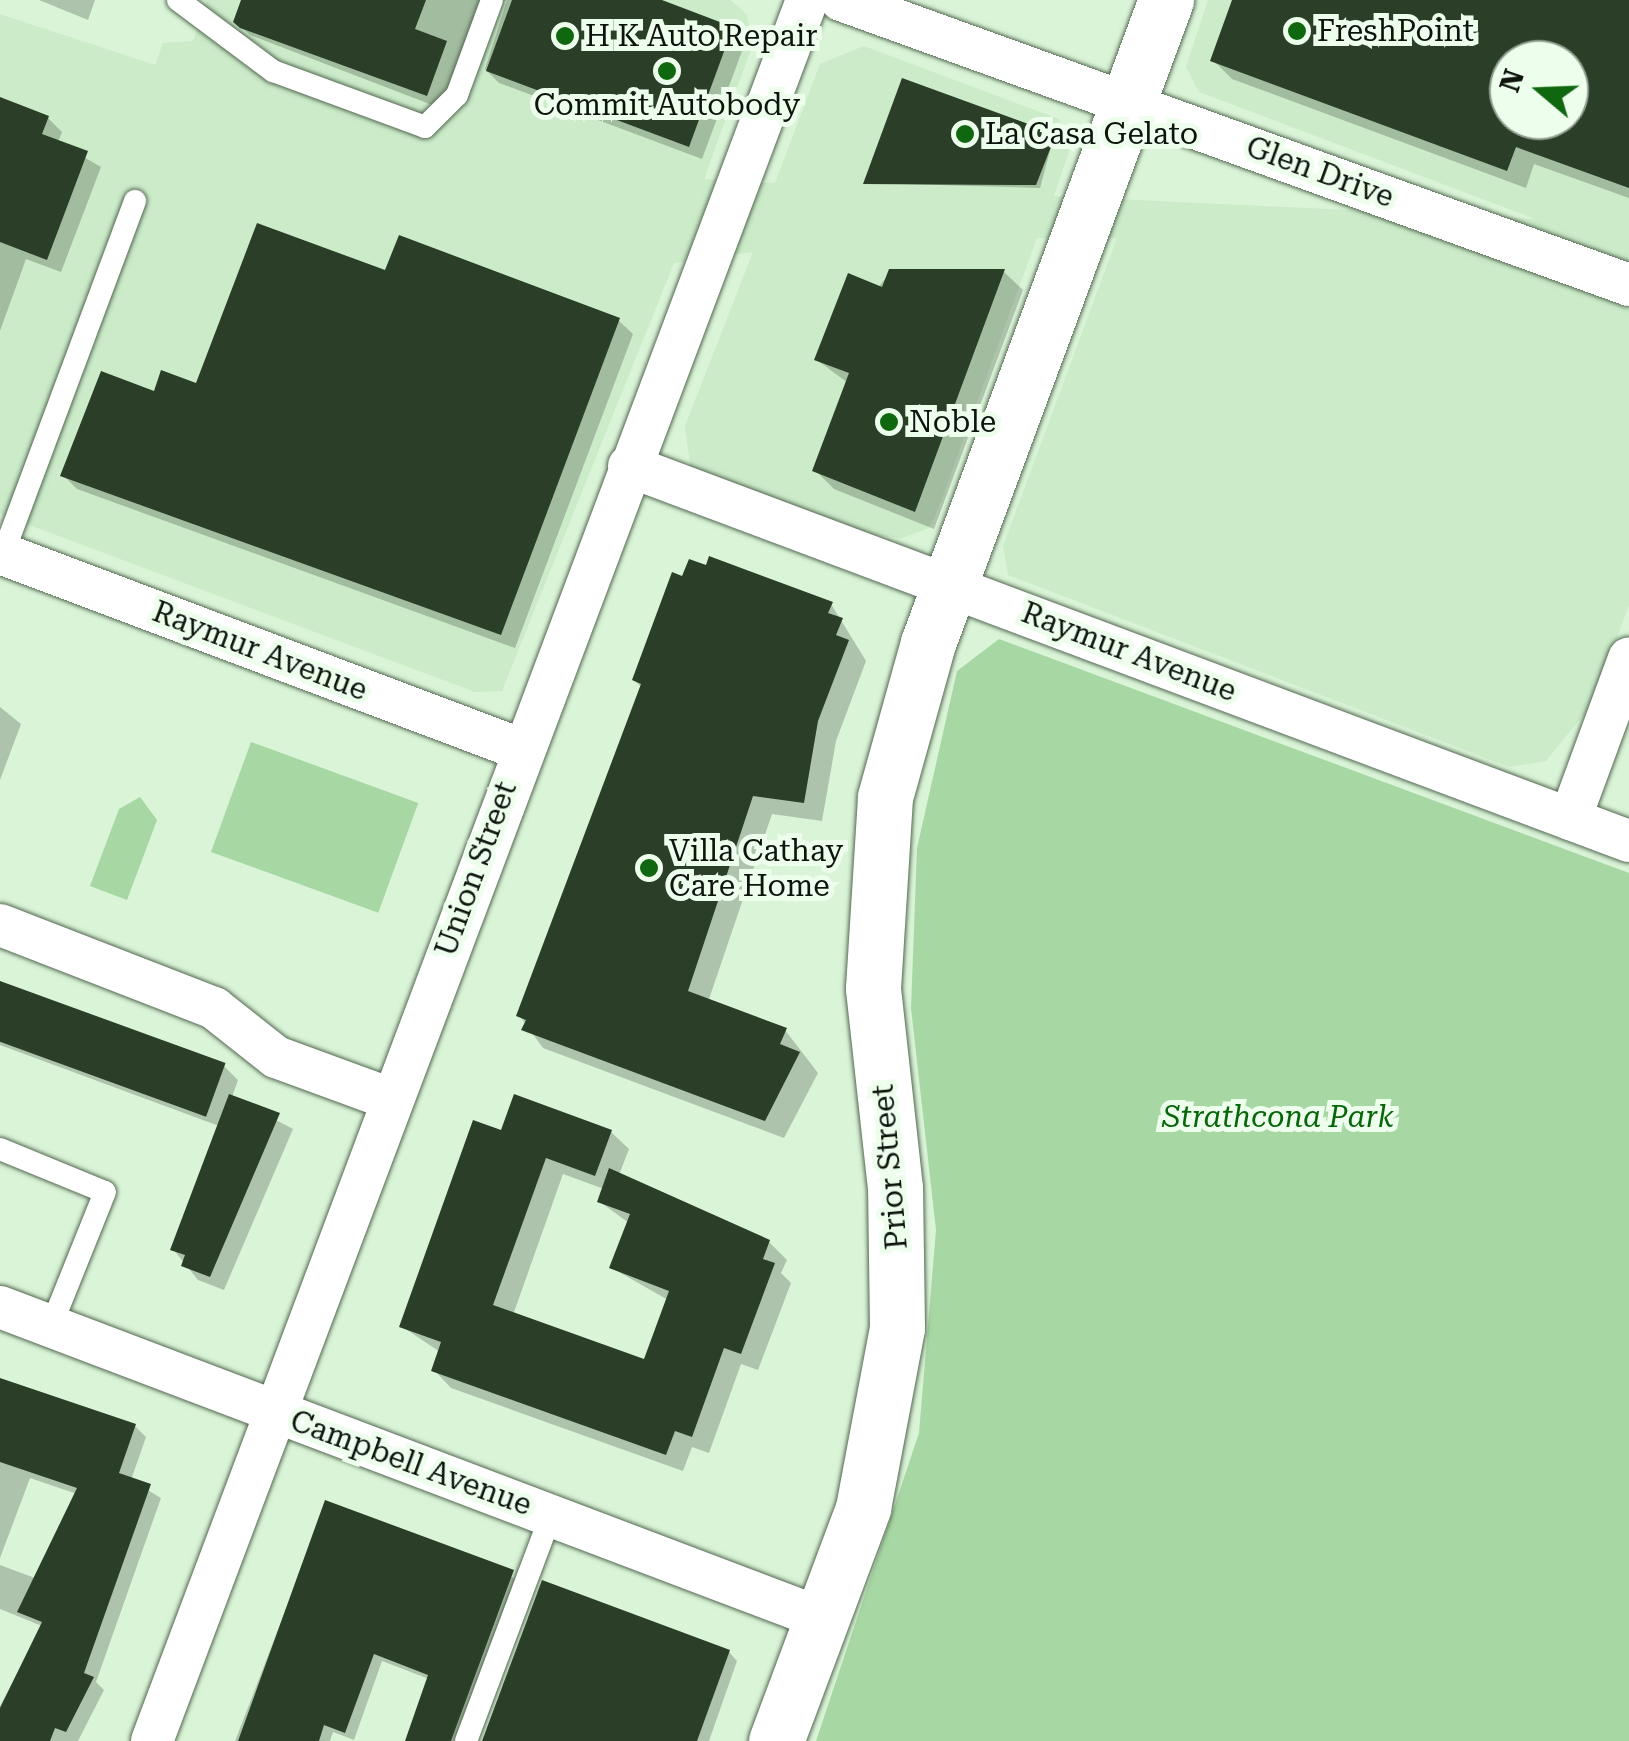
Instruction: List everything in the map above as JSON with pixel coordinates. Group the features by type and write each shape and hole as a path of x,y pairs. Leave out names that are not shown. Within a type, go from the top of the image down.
{"main road":[{"name":"Prior Street","path":"776,1741 863,1508 897,1328 896,1188 873,988 885,796 949,584 1166,0"}],"street":[{"name":"Union Street","path":"152,1741 520,750 807,0"},
{"name":"Glen Drive","path":"841,0 1629,285"},
{"name":"Raymur Avenue","path":"629,466 1629,841"},
{"name":"Raymur Avenue","path":"1,553 520,750"},
{"path":"1570,819 1629,659"},
{"path":"0,925 214,1008 276,1057 392,1099"},
{"name":"Campbell Avenue","path":"2,1312 51,1326 823,1618"}],"lane":[{"path":"178,0 273,71 424,127 457,94 492,0"},
{"path":"1,553 135,201"},
{"path":"0,1149 105,1192 51,1326"},
{"path":"466,1741 551,1515"}],"shaded area":[{"path":"207,0 731,0 747,15 752,47 704,179 775,183 820,64 864,46 1059,119 1072,143 1054,196 1535,219 1199,92 1186,67 1208,0 1629,0 1629,275 1601,297 1629,310 1629,605 1593,703 1546,761 1509,767 1008,575 1003,546 1117,238 1037,238 937,512 929,528 902,538 848,533 691,471 685,426 753,252 674,263 502,691 475,692 0,514 0,14 155,65 163,43 193,41"}],"green space":[{"name":"Strathcona Park","path":"999,639 1629,873 1629,1741 816,1741 919,1433 936,1230 911,1008 917,848 957,671"},
{"path":"251,742 418,803 378,913 211,852"},
{"path":"140,797 157,820 127,900 90,886 119,809"}],"building":[{"path":"241,0 426,0 415,29 447,41 427,96 240,28 233,22"},
{"path":"512,0 662,0 733,27 689,147 486,71"},
{"path":"1232,0 1629,0 1629,188 1516,147 1507,171 1210,61"},
{"name":"La Casa Gelato","path":"902,78 1056,134 1036,185 863,184"},
{"path":"0,97 49,116 42,134 88,151 47,260 0,242"},
{"path":"257,223 385,270 399,235 620,318 501,635 60,476 101,371 154,391 161,370 196,383"},
{"name":"Noble","path":"889,269 1005,269 915,512 812,471 849,373 814,360 848,273 882,287"},
{"name":"Villa Cathay Care Home","path":"709,556 833,602 828,613 843,618 836,635 849,640 818,721 804,803 753,796 688,991 787,1028 780,1044 800,1052 765,1121 521,1030 526,1020 516,1016 641,684 632,680 672,572 682,576 689,559 706,565"},
{"path":"0,981 226,1063 206,1117 0,1042"},
{"path":"229,1094 280,1113 210,1277 181,1266 185,1255 170,1250"},
{"path":"514,1094 612,1130 595,1176 546,1158 493,1305 644,1359 669,1291 609,1268 630,1214 597,1202 609,1168 770,1240 763,1259 775,1263 741,1354 724,1348 692,1437 675,1431 666,1455 431,1371 441,1342 399,1327 473,1120 501,1130"},
{"path":"0,1378 136,1424 119,1473 151,1484 84,1673 94,1677 66,1732 55,1728 50,1741 0,1741 0,1708 42,1622 17,1612 77,1488 0,1462"},
{"path":"325,1500 514,1570 451,1741 405,1741 428,1675 374,1654 345,1733 324,1725 319,1741 238,1741"},
{"path":"542,1580 730,1650 697,1741 482,1741"}],"place":[{"name":"FreshPoint","path":"1297,31"},
{"name":"H K Auto Repair","path":"565,36"},
{"name":"Commit Autobody","path":"667,71"},
{"name":"La Casa Gelato","path":"965,134"},
{"name":"Noble","path":"889,422"},
{"name":"Villa Cathay Care Home","path":"649,868"}]}
